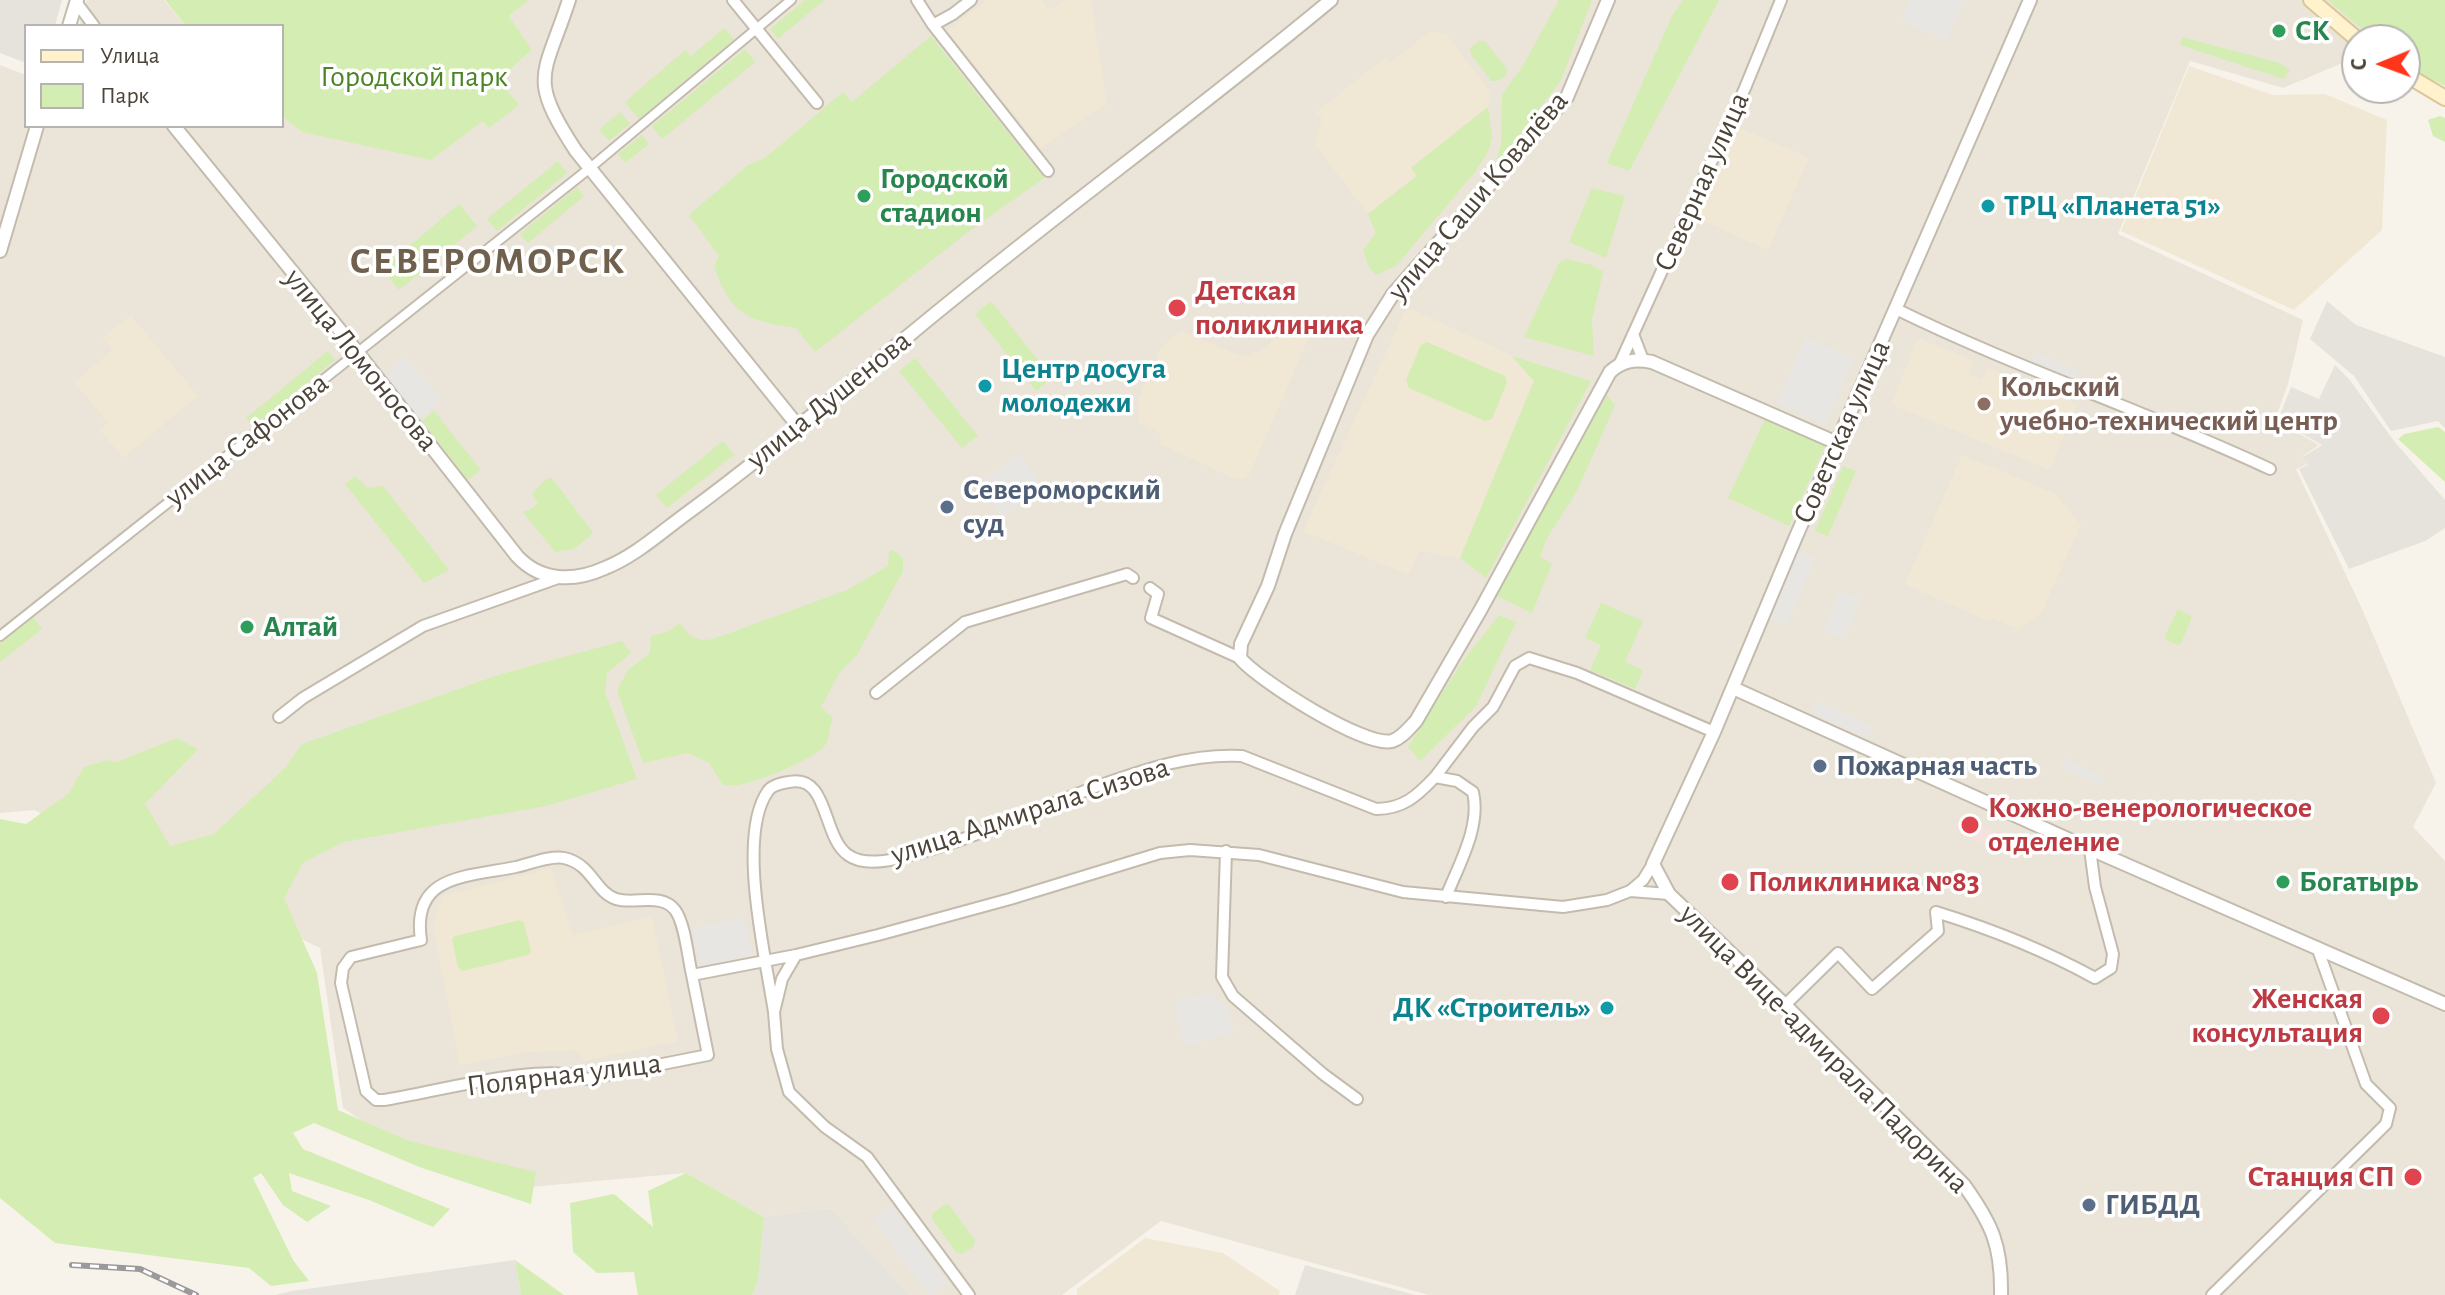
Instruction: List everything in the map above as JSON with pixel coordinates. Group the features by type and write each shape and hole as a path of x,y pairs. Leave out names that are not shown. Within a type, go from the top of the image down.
{"main road":[{"path":"2311,0 2341,26"},
{"path":"2421,84 2445,98"}],"street":[{"path":"569,0 547,57 544,86 556,120 590,168 798,426"},
{"path":"733,0 817,103"},
{"name":"улица Сафонова","path":"0,636 590,168 791,0"},
{"path":"917,0 933,25 1048,171"},
{"path":"933,25 971,0"},
{"name":"улица Душенова","path":"279,717 303,698 423,626 559,578 582,576 619,561 718,491 975,280 1187,117 1331,0"},
{"name":"улица Саши Ковалёва","path":"1240,658 1241,644 1268,586 1285,534 1367,335 1398,288 1567,97 1608,0"},
{"name":"Северная улица","path":"1620,363 1745,88 1781,0"},
{"name":"Советская улица","path":"1653,864 1714,732 2030,0"},
{"path":"70,24 77,1"},
{"path":"77,1 93,24"},
{"path":"0,251 36,128"},
{"name":"улица Ломоносова","path":"176,128 517,556 534,571 559,578"},
{"path":"1896,309 2270,469"},
{"path":"1633,334 1643,360"},
{"path":"1150,588 1158,594 1151,618 1240,658 1257,674 1350,730 1372,740 1390,741 1401,736 1416,721 1610,372 1620,363 1643,360 1837,443"},
{"path":"876,693 965,622 1127,574 1133,578"},
{"path":"1446,897 1472,828 1475,800 1473,792 1457,781 1435,777 1473,727 1493,707 1515,666 1529,658 1577,673 1714,732"},
{"path":"1733,688 2445,1004"},
{"name":"улица Адмирала Сизова","path":"766,961 753,854 754,834 768,791 776,785 794,780 810,785 820,795 834,839 849,856 880,861 906,857 980,834 1031,811 1146,769 1185,760 1242,756 1376,809 1392,809 1406,804 1435,777"},
{"path":"1785,1005 1838,953 1872,989 1938,931 1936,912 1995,931 2095,978 2111,968 2113,954 2095,887 2090,849"},
{"path":"1226,851 1222,977 1233,996 1323,1074 1357,1099"},
{"name":"улица Вице-адмирала Падорина","path":"796,955 1010,899 1160,853 1226,851 1280,859 1403,892 1563,907 1607,900 1630,891 1669,894"},
{"name":"Полярная улица","path":"562,857 586,869 603,891 617,900 666,902 674,908 679,917 692,975 708,1055 587,1079 574,1073 527,1074 384,1100 376,1100 366,1091 341,983 343,968 351,957 421,940 419,922 423,903 441,883 562,857"},
{"path":"1630,891 1643,880 1653,864"},
{"name":"улица Вице-адмирала Падорина","path":"1653,864 1669,894 1785,1005 1964,1185 1986,1216 1997,1244 2002,1279 1998,1295"},
{"path":"2212,1295 2320,1191 2390,1118 2390,1108 2366,1084 2317,947"},
{"path":"692,975 796,955"},
{"path":"774,1012 782,979 796,955"},
{"path":"766,961 777,1049 789,1092 825,1127 867,1157 969,1295"}],"shaded area":[{"path":"0,0 62,0 56,24 24,24 24,62 0,53"},
{"path":"87,0 164,0 184,24 80,24"},
{"path":"529,0 2445,0 2416,24 2341,24 2341,64 2283,88 2190,61 2118,234 2303,320 2288,384 2275,420 2319,445 2303,456 2307,464 2296,469 2363,611 2436,783 2413,827 2445,861 2445,1295 1429,1295 1161,1221 1062,1295 909,1295 831,1208 764,1217 686,1173 531,1187 400,1146 343,1108 320,948 34,810 0,813 0,65 24,74 24,128 284,128 284,118 302,132 483,121 490,127 518,105 497,81 532,50 509,16"},
{"path":"987,0 1042,0 1050,10 1064,0 1091,0 1107,104 1041,148 947,31"},
{"path":"1909,0 1963,0 1946,40 1901,21"},
{"path":"1431,31 1447,35 1490,91 1488,107 1411,167 1417,175 1368,214 1314,144 1322,119 1316,112 1385,58 1390,63"},
{"path":"2189,66 2273,95 2325,94 2341,101 2341,104 2349,104 2387,120 2382,230 2294,310 2121,231"},
{"path":"1732,125 1809,158 1768,250 1692,216"},
{"path":"2327,301 2356,325 2445,357 2445,428 2438,421 2391,431 2354,376 2310,339"},
{"path":"1407,307 1512,356 1534,381 1460,558 1419,551 1409,575 1303,531"},
{"path":"131,315 198,396 123,458 100,430 108,423 74,382 112,350 102,338"},
{"path":"1283,315 1313,328 1249,475 1238,480 1161,444 1159,433 1139,422 1138,400 1161,347 1181,331 1246,358 1270,344"},
{"path":"1806,337 1854,359 1824,425 1777,403"},
{"name":"Кольский учебно-технический центр","path":"1918,338 1974,361 1968,375 1981,380 1987,367 2077,404 2050,470 1891,404"},
{"path":"2036,353 2078,370 2073,383 2031,366"},
{"path":"405,357 441,400 420,418 384,374"},
{"path":"2335,365 2445,500 2445,528 2425,541 2349,569 2299,469 2308,465 2303,457 2322,445 2278,420 2291,387 2319,399"},
{"path":"1019,454 1043,487 1002,517 978,485"},
{"path":"1962,455 2056,494 2081,525 2041,614 2017,629 1993,618 1990,622 1905,584"},
{"path":"1799,551 1815,558 1787,625 1771,618"},
{"path":"1839,591 1861,599 1844,640 1823,631"},
{"path":"1816,701 1873,727 1868,738 1811,713"},
{"path":"2064,758 2105,777 2101,785 2060,767"},
{"name":"Кожно-венерологическое отделение","path":"1964,818 1995,832 1997,843 1988,845 1958,832"},
{"path":"551,868 573,935 652,917 678,1041 584,1061 578,1050 526,1052 460,1065 433,927 443,896"},
{"path":"744,917 753,955 700,967 692,929"},
{"path":"1206,993 1227,1006 1234,1032 1185,1046 1175,1009 1179,1000"},
{"path":"891,1205 948,1283 932,1295 873,1219"},
{"path":"831,1208 909,1295 752,1295 758,1281 764,1217"},
{"path":"1145,1238 1223,1253 1280,1291 1279,1295 1077,1295 1077,1289"},
{"path":"515,1260 521,1295 275,1295 292,1291"},
{"path":"1305,1265 1415,1295 1295,1295"}],"green space":[{"name":"Городской парк","path":"165,0 529,0 509,16 532,50 498,80 519,105 489,128 483,121 431,160 302,132 284,118 284,24 184,24"},
{"path":"805,0 824,0 778,39 770,29"},
{"path":"1559,0 1592,0 1561,80 1495,167 1501,143 1502,95 1524,64"},
{"path":"1683,0 1719,0 1629,171 1607,163 1672,16"},
{"path":"2328,0 2445,0 2445,86 2421,75 2421,24 2356,24"},
{"path":"724,28 734,39 639,119 625,102 685,50 691,56"},
{"name":"Городской стадион","path":"931,36 1044,178 964,235 815,352 796,328 766,323 743,313 734,305 714,266 719,256 689,215 748,165 765,158 843,92 852,102"},
{"path":"2182,37 2280,63 2290,70 2283,79 2180,45"},
{"path":"1479,41 1485,41 1507,69 1506,76 1491,81 1471,54 1470,48"},
{"path":"745,49 755,62 662,139 652,126"},
{"path":"1488,107 1492,137 1488,152 1475,172 1396,266 1376,275 1369,267 1363,250 1376,233 1368,214 1417,176 1411,168"},
{"path":"620,112 630,124 609,141 599,130"},
{"path":"2440,116 2445,118 2445,142 2433,136 2428,120"},
{"path":"642,135 649,144 625,163 618,154"},
{"path":"558,161 567,173 497,231 487,219"},
{"path":"577,187 584,196 528,243 520,234"},
{"path":"1592,188 1625,196 1606,258 1569,242"},
{"path":"459,204 477,226 399,290 382,269"},
{"path":"1566,259 1592,265 1603,272 1592,320 1594,356 1524,337 1559,263"},
{"path":"991,301 1052,378 1036,391 975,314"},
{"path":"1427,342 1505,376 1507,382 1492,419 1485,421 1409,388 1406,380 1421,345"},
{"path":"328,351 335,360 253,427 246,418"},
{"path":"1512,356 1591,381 1486,578 1460,558 1534,381"},
{"path":"915,358 978,436 962,448 899,371"},
{"path":"1607,395 1615,405 1577,491 1546,540 1540,557 1552,564 1532,613 1495,595"},
{"path":"434,411 481,470 468,480 422,421"},
{"path":"1766,417 1826,444 1789,526 1728,498"},
{"path":"2438,427 2445,432 2445,482 2398,439 2404,434"},
{"path":"723,441 734,455 667,508 656,495"},
{"path":"1843,466 1856,471 1828,536 1815,531"},
{"path":"355,476 368,488 383,486 449,570 424,583 345,484"},
{"path":"552,478 593,533 574,549 555,552 522,511 530,510 538,503 532,494 546,479"},
{"path":"893,550 903,558 903,571 857,655 840,672 821,707 833,718 827,742 822,748 788,768 737,785 723,785 709,763 688,753 643,763 617,690 628,670 650,653 651,636 667,632 680,623 695,638 716,638 847,590 888,566 889,552"},
{"path":"1601,603 1643,621 1625,662 1643,670 1635,689 1590,670 1601,645 1585,638"},
{"path":"2178,609 2192,617 2178,645 2166,640 2165,636"},
{"path":"1499,615 1516,622 1476,706 1420,761 1408,747 1462,662"},
{"path":"33,617 42,629 0,662 0,644"},
{"path":"622,641 631,653 607,673 605,692 637,779 546,806 343,842 303,863 284,898 317,973 338,1110 409,1141 536,1172 531,1204 422,1168 314,1123 293,1133 303,1149 450,1209 433,1227 369,1200 289,1173 292,1191 331,1206 307,1222 283,1205 261,1173 253,1178 293,1260 309,1281 271,1286 249,1268 55,1243 0,1198 0,819 26,824 69,793 84,767 107,760 117,762 177,738 198,749 145,804 170,846 214,834 285,768 302,744 498,675"},
{"path":"520,920 524,923 531,951 528,955 463,971 458,968 452,939 455,936"},
{"path":"686,1173 764,1217 758,1281 752,1295 638,1295 634,1272 597,1273 573,1252 570,1203 614,1194 653,1227 648,1191"},
{"path":"945,1204 949,1205 975,1240 974,1246 962,1254 957,1253 932,1219 932,1214"},
{"path":"515,1260 564,1295 521,1295"}],"railway":[{"path":"72,1265 140,1269 196,1295"}],"place":[{"name":"СК","path":"2279,31"},
{"name":"Городской стадион","path":"864,196"},
{"name":"ТРЦ «Планета 51»","path":"1988,206"},
{"name":"Детская поликлиника","path":"1177,308"},
{"name":"Центр досуга молодежи","path":"985,386"},
{"name":"Кольский учебно-технический центр","path":"1984,404"},
{"name":"Североморский суд","path":"947,507"},
{"name":"Алтай","path":"247,627"},
{"name":"Пожарная часть","path":"1820,766"},
{"name":"Кожно-венерологическое отделение","path":"1970,825"},
{"name":"Поликлиника №83","path":"1730,882"},
{"name":"Богатырь","path":"2283,882"},
{"name":"ДК «Строитель»","path":"1607,1008"},
{"name":"Женская консультация","path":"2381,1016"},
{"name":"Станция СП","path":"2413,1177"},
{"name":"ГИБДД","path":"2089,1205"}],"district":[{"name":"СЕВЕРОМОРСК","path":"488,262"}]}
